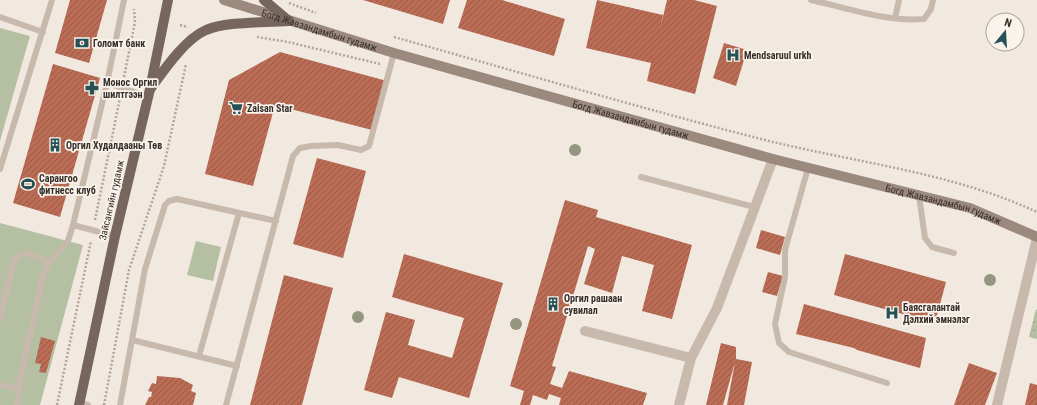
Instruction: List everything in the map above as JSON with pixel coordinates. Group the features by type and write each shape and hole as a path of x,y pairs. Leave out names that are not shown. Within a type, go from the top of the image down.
{"main road":[{"name":"Зайсангийн гудамж","path":"83,404 115,236 168,0"},
{"name":"Богд Жавзандамбын гудамж","path":"224,0 394,53 773,159 970,208 1037,237"},
{"path":"266,1 289,21"},
{"path":"148,93 172,60 191,41 206,30 227,26 289,21"}],"street":[{"path":"679,405 691,358 718,308 754,207 773,159"},
{"name":"Богд Жавзандамбын гудамж","path":"996,405 1037,237"},
{"path":"584,331 691,358"}],"lane":[{"path":"0,169 52,0"},
{"path":"17,405 43,275 49,263 68,241 73,225 124,0"},
{"path":"811,0 896,18 924,19 931,9 933,0"},
{"path":"896,18 899,0"},
{"path":"0,17 43,32"},
{"path":"226,405 293,156 300,148 338,145 361,150 369,146 392,67 394,53"},
{"path":"106,83 148,93"},
{"path":"808,168 785,250 785,277 775,324 779,344 789,352 887,383"},
{"path":"641,176 754,207"},
{"path":"918,196 925,238 932,247 954,254"},
{"path":"120,405 145,269 165,205 169,201 177,199 276,221"},
{"path":"199,356 239,213"},
{"path":"73,225 115,236"},
{"path":"0,319 14,261 20,255 28,253 49,263"},
{"path":"132,340 237,366"},
{"path":"0,385 19,389"}],"path":[{"path":"286,2 321,15"},
{"path":"57,405 135,22 133,7"},
{"path":"250,36 288,42 392,67"},
{"path":"388,36 769,141 962,183 1006,198 1037,212"},
{"path":"104,405 129,270 164,166 186,63 190,58"}],"green space":[{"path":"0,28 30,36 0,141"},
{"path":"0,223 83,245 40,405 0,405"},
{"path":"196,241 221,247 213,281 187,275"},
{"path":"1036,309 1037,310 1037,339 1029,337"}],"building":[{"path":"70,0 107,0 89,63 55,53"},
{"path":"363,0 450,0 443,24"},
{"path":"467,0 502,0 565,19 554,56 458,28"},
{"path":"597,0 663,15 660,29 667,0 694,0 717,6 695,94 647,81 651,63 586,48"},
{"path":"724,43 747,50 736,86 713,78"},
{"path":"280,52 387,81 372,130 275,105 253,186 205,174 229,80"},
{"name":"Оргил Худалдааны Төв","path":"53,64 100,78 60,217 13,203"},
{"path":"317,158 366,171 343,258 293,244"},
{"name":"Оргил рашаан сувилал","path":"565,200 598,210 596,217 692,245 672,319 642,311 654,265 622,256 612,293 584,284 595,249 588,246 552,366 556,367 550,384 562,388 569,371 647,393 643,405 559,405 561,398 549,394 547,400 533,395 530,405 520,405 524,391 510,386"},
{"path":"761,230 785,237 780,255 756,248"},
{"path":"404,254 503,283 469,398 399,377 392,398 364,390 386,312 415,320 408,345 452,358 464,318 392,297"},
{"path":"845,254 946,282 935,323 834,295"},
{"path":"768,272 783,276 777,296 762,292"},
{"path":"284,275 333,288 302,405 250,405"},
{"name":"Баясгалантай Дэлхий эмнэлэг","path":"804,304 926,338 920,368 854,348 796,334"},
{"path":"41,337 55,341 46,373 39,372 41,364 35,363"},
{"path":"721,343 736,347 736,359 752,362 744,405 727,405 735,362 723,405 706,405"},
{"path":"969,363 997,373 985,405 954,405"},
{"path":"157,376 180,378 193,385 191,391 196,393 193,405 145,405 149,397 151,397 152,392 148,391 152,383 156,384"},
{"path":"1030,383 1037,385 1037,405 1025,405"}],"place":[{"name":"Голомт банк","path":"82,43"},
{"name":"Mendsaruul urkh","path":"733,55"},
{"name":"Монос Оргил шилтгээн","path":"92,88"},
{"name":"Zaisan Star","path":"236,108"},
{"name":"Оргил Худалдааны Төв","path":"55,145"},
{"name":"Сарангоо фитнесс клуб","path":"28,184"},
{"name":"Оргил рашаан сувилал","path":"553,304"},
{"name":"Баясгалантай Дэлхий эмнэлэг","path":"892,313"}]}
